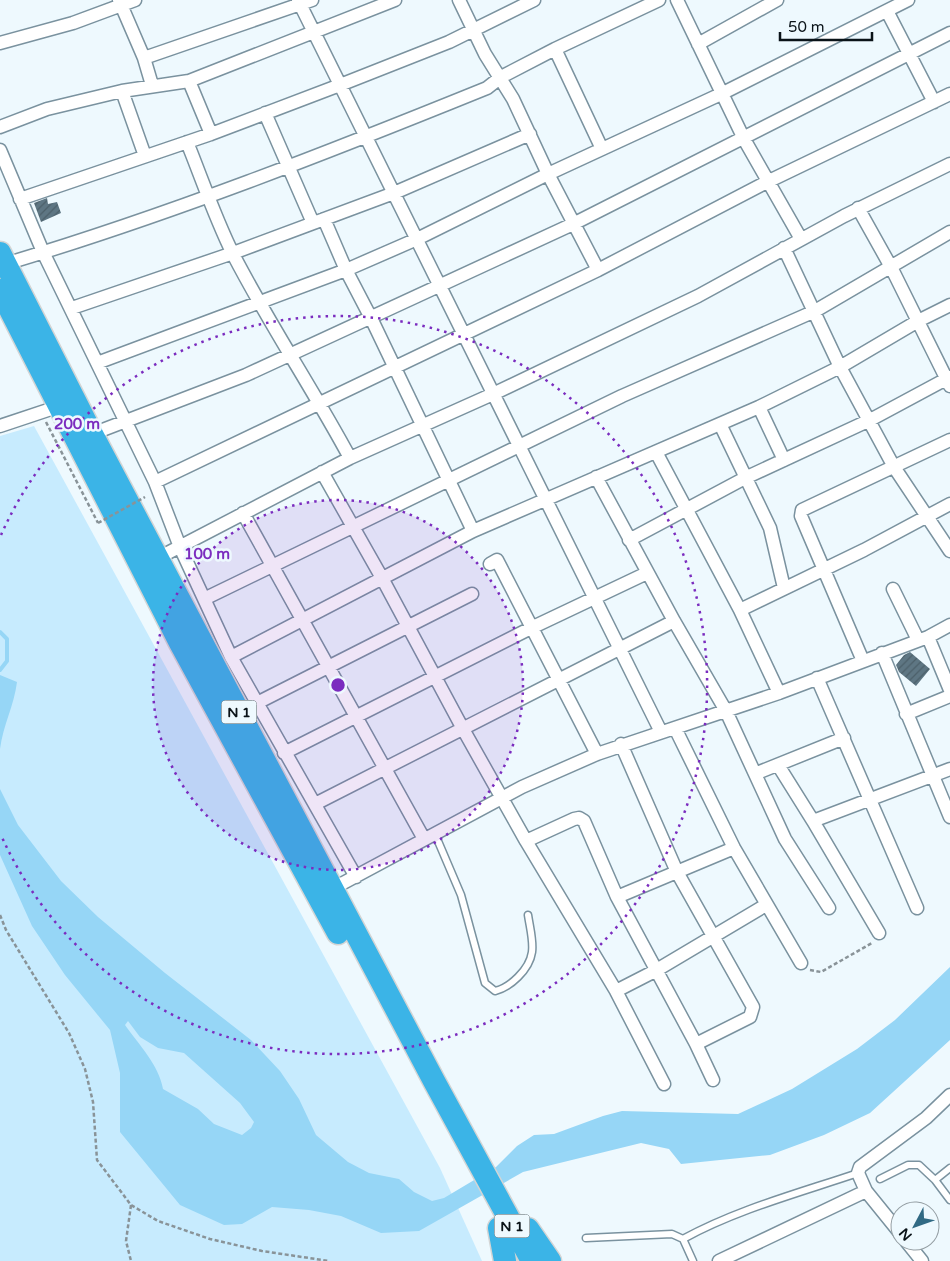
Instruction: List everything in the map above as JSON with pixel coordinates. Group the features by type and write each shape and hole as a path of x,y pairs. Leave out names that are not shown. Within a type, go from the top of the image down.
{"highway":[{"name":"N 1","path":"3,259 92,434 332,889 477,1173"},
{"name":"N 1","path":"0,290 50,409 489,1194 503,1222 517,1261"},
{"name":"N 1","path":"503,1222 532,1261"},
{"path":"505,1261 503,1222 526,1228 550,1261"}],"street":[{"path":"0,43 73,23 120,2 134,0"},
{"path":"0,127 48,109 122,91 189,81 395,0"},
{"path":"459,0 488,60 500,77 530,134 548,174 598,270"},
{"path":"20,198 211,134 340,85 450,42 472,29 534,0"},
{"path":"3,259 44,252 366,137 487,88 500,77 659,0"},
{"path":"698,44 777,0"},
{"path":"97,363 346,270 416,239 548,174 720,94 908,0"},
{"path":"679,1 720,94 767,182 801,239"},
{"path":"120,2 144,58 152,86"},
{"path":"144,58 304,2 315,33 340,85 661,732"},
{"path":"887,11 934,102"},
{"path":"92,434 246,375 574,224 950,33"},
{"path":"555,49 602,149"},
{"path":"189,81 211,134"},
{"path":"122,91 145,156"},
{"path":"155,482 598,270 767,182 950,94"},
{"path":"265,113 288,166 371,318 421,426 473,531"},
{"path":"72,308 233,253 394,193 530,134"},
{"path":"187,142 233,253 350,458"},
{"path":"0,150 44,252 155,482 180,547 231,657 356,877"},
{"path":"158,558 350,458 493,394 698,296 858,208 950,164"},
{"path":"629,540 745,478 949,381 891,267 858,208"},
{"path":"204,599 622,396 815,311 950,232"},
{"path":"784,248 840,367 894,467 950,551"},
{"path":"231,657 473,531 545,498 759,407 840,367 918,321 950,305"},
{"path":"759,407 784,460"},
{"path":"0,426 50,409"},
{"path":"720,424 774,541 784,588"},
{"path":"863,660 822,570 801,516 802,510 950,440"},
{"path":"656,452 740,610 779,693"},
{"path":"322,472 526,841 616,991 664,1084"},
{"path":"596,477 674,622 726,711 757,773 785,838 829,908"},
{"path":"740,610 864,550 950,504"},
{"path":"243,514 385,769 429,836"},
{"path":"490,564 497,560 530,628 597,754"},
{"path":"284,753 357,718 530,628 647,573"},
{"path":"893,589 923,638 950,690"},
{"path":"257,703 407,625 472,594"},
{"path":"315,804 674,622"},
{"path":"332,889 535,780 621,744 779,693 923,638 950,625"},
{"path":"882,653 950,817"},
{"path":"817,678 917,908"},
{"path":"906,714 950,696"},
{"path":"675,728 734,848 801,963"},
{"path":"757,773 844,738"},
{"path":"621,744 677,872 753,1007 753,1013 750,1017 696,1044"},
{"path":"778,766 879,933"},
{"path":"813,821 950,769"},
{"path":"526,841 574,819 579,818 584,821 617,897 655,971 696,1044 712,1080"},
{"path":"617,897 734,848"},
{"path":"616,991 655,971 766,905"},
{"path":"890,1221 866,1191 858,1173 860,1167 926,1118 950,1095"},
{"path":"719,1261 866,1191"},
{"path":"914,1251 922,1261"}],"lane":[{"path":"429,836 461,895 485,983 495,992 514,980 527,968 532,957 533,947 528,915"},
{"path":"880,1179 908,1166 919,1166 935,1180 950,1200"},
{"path":"935,1180 950,1168"},
{"path":"683,1239 708,1226 748,1210 858,1173"},
{"path":"586,1238 672,1234 683,1239 693,1261"}],"path":[{"path":"50,409 98,523 145,497"},
{"path":"0,916 6,930 69,1033 85,1069 93,1102 97,1160 131,1205 158,1221 210,1240 262,1251 330,1261"},
{"path":"801,963 810,970 820,972 874,942 879,933"},
{"path":"131,1205 126,1241 132,1261"}],"shaded area":[{"path":"34,426 440,1168 482,1261 0,1261 0,436"}],"water":[{"path":"0,675 17,682 0,749"},
{"path":"0,789 18,825 61,881 98,917 165,973 251,1040 280,1071 299,1099 316,1135 348,1162 369,1173 399,1179 414,1192 432,1201 444,1198 496,1167 517,1146 534,1135 554,1134 622,1111 738,1114 792,1089 857,1049 895,1020 950,967 950,1040 870,1113 824,1135 770,1155 681,1164 669,1149 641,1143 523,1172 419,1231 381,1233 341,1216 309,1210 272,1207 242,1224 224,1225 180,1205 120,1132 120,1073 110,1030 65,975 32,926 0,855","holes":["128,1021 140,1037 158,1048 184,1053 240,1103 254,1122 251,1128 242,1135 214,1124 198,1109 163,1089 153,1063 125,1025"]}],"building":[{"path":"47,198 48,204 57,202 61,213 41,222 34,203"},
{"path":"910,652 930,669 916,686 899,672 896,665 904,655"}],"waterway":[{"path":"0,632 7,639 7,661 0,670"}]}
